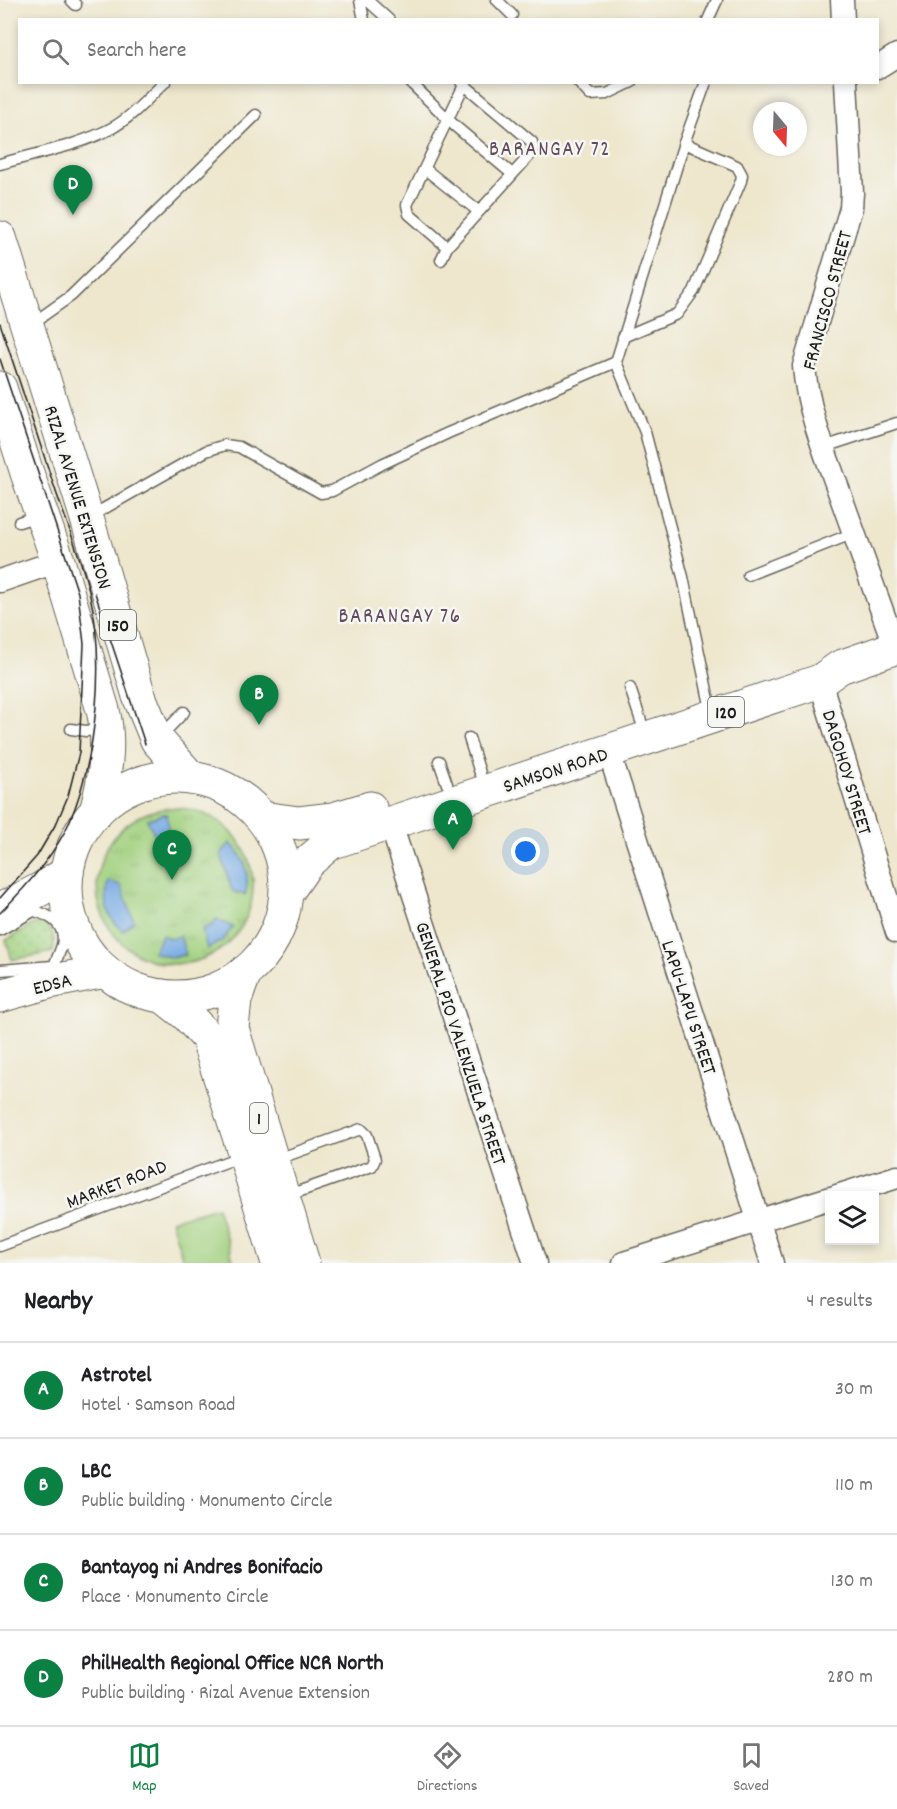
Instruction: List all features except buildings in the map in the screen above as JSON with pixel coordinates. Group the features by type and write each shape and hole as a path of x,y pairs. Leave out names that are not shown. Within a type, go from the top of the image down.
{"main road":[{"name":"RIZAL AVENUE EXTENSION","path":"0,238 139,696 157,740 191,778"},
{"name":"RIZAL AVENUE EXTENSION","path":"0,388 30,518 58,561 108,728 103,785 96,812"},
{"name":"SAMSON ROAD","path":"287,892 307,863 330,843 609,752 830,674 896,647"},
{"name":"SAMSON ROAD","path":"262,818 299,823 333,819 443,772 480,773 816,666 830,674"},
{"name":"1","path":"191,778 212,782 231,791 248,803 262,818 280,850 284,864 287,892 285,908 274,937 256,962 245,972 214,990 180,996 163,996 132,988 105,971 82,945 68,910 67,873 77,840 96,812 116,795 140,783 156,779 191,778"},
{"path":"12,914 41,890 67,873"},
{"name":"EDSA","path":"0,996 51,974 105,971"},
{"name":"1","path":"245,972 235,1000 232,1028 278,1263"},
{"name":"1","path":"163,996 187,1015 207,1037 259,1158 282,1197 303,1263"}],"street":[{"path":"842,0 843,18"},
{"path":"879,66 897,55"},
{"name":"FRANCISCO STREET","path":"848,84 851,208 804,366 807,397 896,647"},
{"path":"0,581 58,561"},
{"name":"DAGOHOY STREET","path":"830,674 897,932"},
{"name":"LAPU-LAPU STREET","path":"609,752 772,1263"},
{"name":"GENERAL PIO VALENZUELA STREET","path":"390,822 535,1263"},
{"path":"853,1191 897,1177"},
{"path":"624,1263 825,1200"}],"lane":[{"path":"360,0 364,18"},
{"path":"367,0 387,18"},
{"path":"497,0 512,15"},
{"path":"709,18 717,0"},
{"path":"0,164 110,130 122,122 163,84"},
{"path":"412,84 448,119 511,173"},
{"path":"441,260 447,247 511,173 531,154 533,148 532,142 463,84 407,205 409,214 447,247"},
{"path":"580,84 590,95 607,94 628,84"},
{"path":"705,84 684,143 616,362 645,432 683,577 709,700"},
{"path":"28,327 71,296 256,115"},
{"path":"623,337 677,314 694,291 741,181 742,175 737,166 684,143"},
{"path":"425,169 478,211"},
{"path":"88,522 98,512 206,451 225,445 239,447 321,493 332,491 448,433 616,362"},
{"path":"824,447 897,423"},
{"path":"748,575 854,533"},
{"path":"630,688 641,721"},
{"path":"157,740 184,712"},
{"path":"71,729 86,731 108,728"},
{"path":"469,738 480,773"},
{"path":"0,970 51,974 63,942 63,932 48,914 12,914"},
{"name":"MARKET ROAD","path":"0,1246 259,1158 361,1129 367,1135 375,1159 372,1166 282,1197"}],"green space":[{"path":"175,808 205,814 230,831 247,856 253,886 247,916 230,941 205,958 175,964 145,958 120,941 103,916 97,886 103,856 120,831 145,814"},
{"path":"41,920 53,934 53,952 12,960 6,940"},
{"path":"217,1207 234,1263 184,1263 171,1220"}],"water":[{"path":"167,814 169,835 157,839 147,820"},
{"path":"230,843 243,860 247,874 245,895 232,891 221,854"},
{"path":"108,881 121,885 134,921 123,931 113,920 108,908 106,895"},
{"path":"216,919 233,927 223,940 207,949 202,929 211,926"},
{"path":"162,935 171,939 180,936 186,955 169,957 153,952"}],"tram line":[{"path":"0,323 89,591 94,618 98,677 92,739 79,797 69,823 39,871 0,913"},
{"path":"0,359 78,593 84,644 79,753 68,796 57,822 37,856 0,898"},
{"path":"95,593 145,744"}],"place":[{"name":"PhilHealth Regional Office NCR North","path":"73,215"},
{"name":"LBC","path":"259,725"},
{"name":"Astrotel","path":"453,850"},
{"name":"Bantayog ni Andres Bonifacio","path":"172,880"}],"district":[{"name":"BARANGAY 72","path":"550,148"},
{"name":"BARANGAY 76","path":"400,615"}]}
